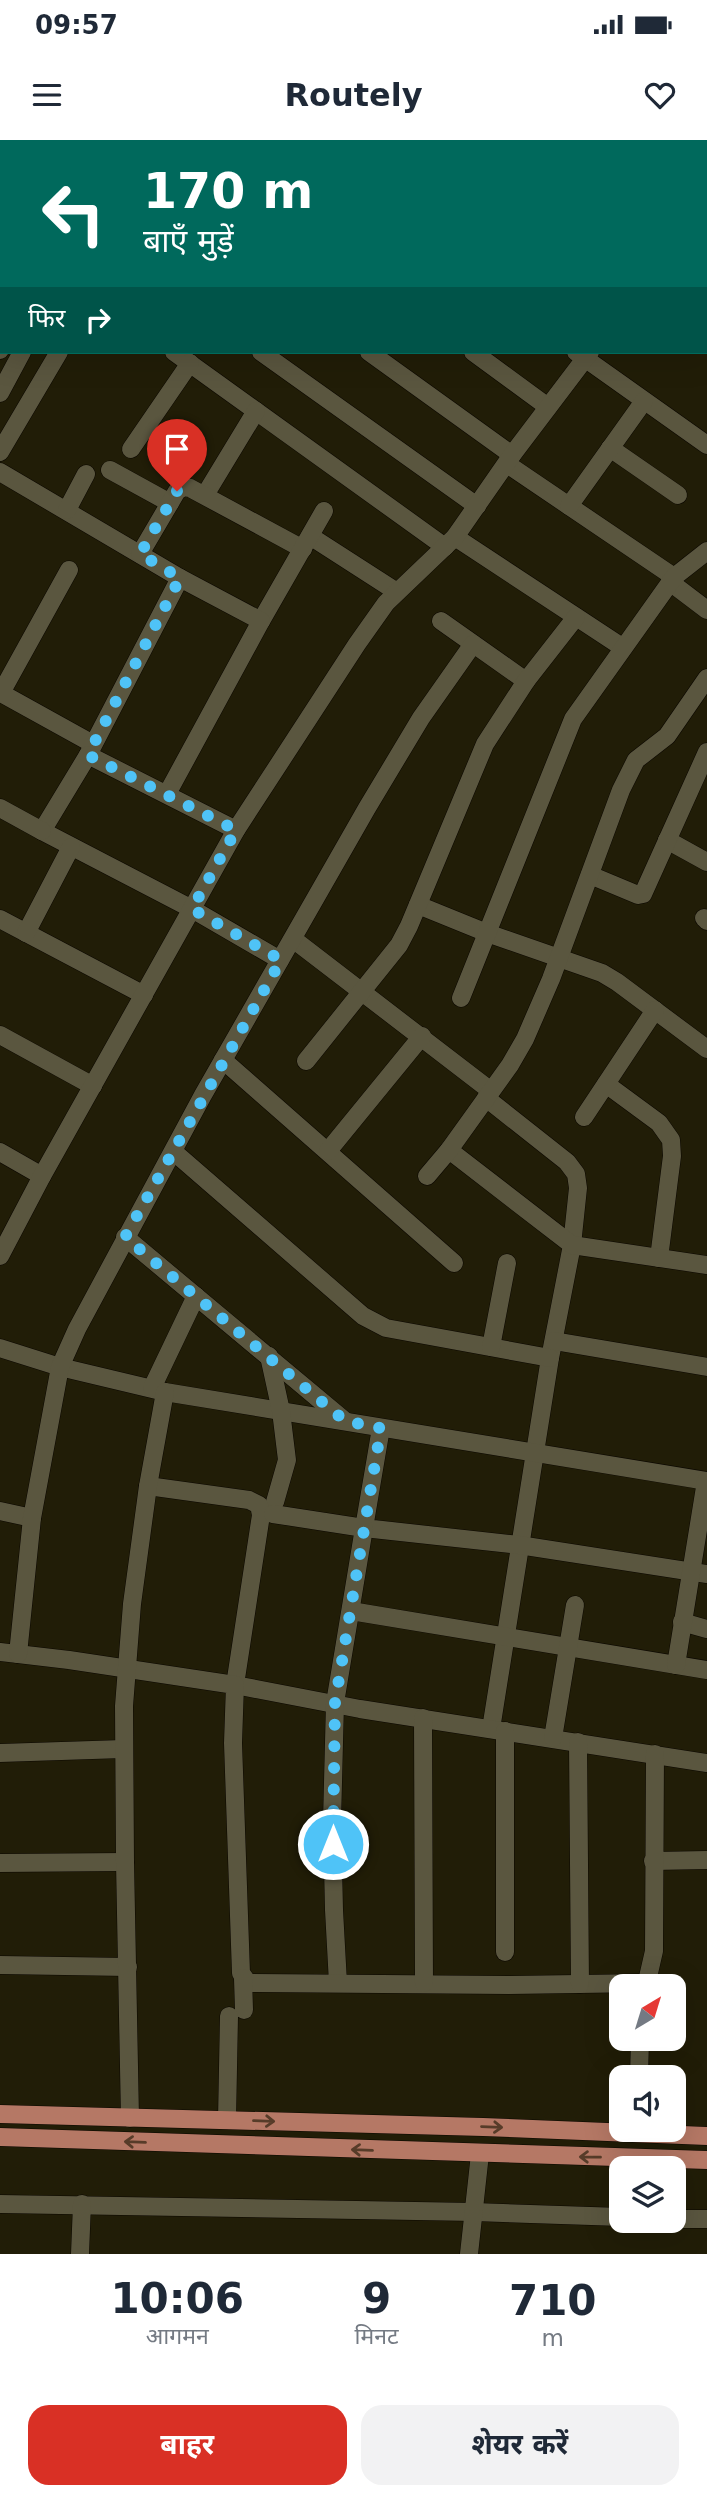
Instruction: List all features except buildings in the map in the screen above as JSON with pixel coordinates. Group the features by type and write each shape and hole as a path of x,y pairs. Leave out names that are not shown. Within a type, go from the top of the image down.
{"main road":[{"path":"0,2114 609,2131"},
{"path":"686,2135 707,2136"},
{"path":"0,2137 707,2160"}],"street":[{"path":"0,393 21,354"},
{"path":"0,453 58,354"},
{"path":"177,354 256,411 450,542 576,617 622,648"},
{"path":"264,354 477,506"},
{"path":"372,354 569,506 672,579 707,610"},
{"path":"476,354 548,407"},
{"path":"1,1253 236,830 370,623 397,592 450,542 584,354 644,401 704,438"},
{"path":"131,449 190,363"},
{"path":"569,506 644,401"},
{"path":"205,495 256,411"},
{"path":"610,448 678,495"},
{"path":"110,470 170,503"},
{"path":"0,472 180,578 261,621"},
{"path":"67,510 86,474"},
{"path":"140,554 177,491 184,487 307,542 397,592"},
{"path":"167,794 324,510"},
{"path":"461,998 573,719 672,579 707,551"},
{"path":"69,570 1,694 167,794 236,830"},
{"path":"42,831 90,749 180,578"},
{"path":"306,1061 399,945 485,744 527,681 576,617"},
{"path":"441,621 527,681"},
{"path":"473,644 422,718 223,1060 77,1329 60,1367 9,1653 235,1685 707,1763"},
{"path":"427,1176 489,1094 524,1039 559,959 621,790 636,760 667,736 707,678"},
{"path":"590,875 638,895 643,894 707,752"},
{"path":"0,808 192,909 281,960"},
{"path":"667,839 707,862"},
{"path":"26,933 71,847"},
{"path":"418,905 487,933 602,973 707,1049"},
{"path":"0,919 144,995"},
{"path":"293,939 422,1036 567,1162 576,1174 578,1188 572,1245 552,1349 506,1636 498,1730 505,1952"},
{"path":"584,1117 655,1010"},
{"path":"0,1035 93,1086"},
{"path":"328,1151 422,1036"},
{"path":"223,1060 454,1263"},
{"path":"606,1084 659,1123 671,1140 672,1156 659,1258"},
{"path":"449,1150 572,1245 707,1265"},
{"path":"0,1152 42,1176"},
{"path":"174,1152 363,1316 386,1328 491,1347 552,1349 707,1367"},
{"path":"125,1237 345,1421"},
{"path":"491,1347 507,1263"},
{"path":"130,2118 123,1749 132,1604 159,1390 196,1296"},
{"path":"0,1348 60,1367 159,1390 706,1481 699,1572 682,1622 676,1665"},
{"path":"269,1356 281,1411 287,1460 274,1508 364,1528 519,1545 699,1572"},
{"path":"338,1983 332,1822 335,1703 381,1428"},
{"path":"148,1486 249,1500 259,1505 261,1515 235,1685 233,1743 243,1978 248,1983 256,1984 609,1984"},
{"path":"0,1511 32,1518"},
{"path":"552,1738 575,1605"},
{"path":"351,1611 707,1670"},
{"path":"682,1622 707,1629"},
{"path":"423,1718 424,1983"},
{"path":"578,1742 580,1984"},
{"path":"0,1754 123,1749"},
{"path":"649,1974 654,1951 655,1754"},
{"path":"653,1861 707,1860"},
{"path":"0,1863 125,1861"},
{"path":"0,1965 128,1967"},
{"path":"227,2120 236,2013 243,1978"},
{"path":"468,2254 480,2154"},
{"path":"0,2204 609,2217"},
{"path":"80,2254 82,2204"},
{"path":"686,2218 707,2219"}],"route":[{"path":"177,491 140,554 180,578 88,755 236,830 192,909 281,960 125,1237 345,1421 381,1428 335,1703 333,1844"}]}
